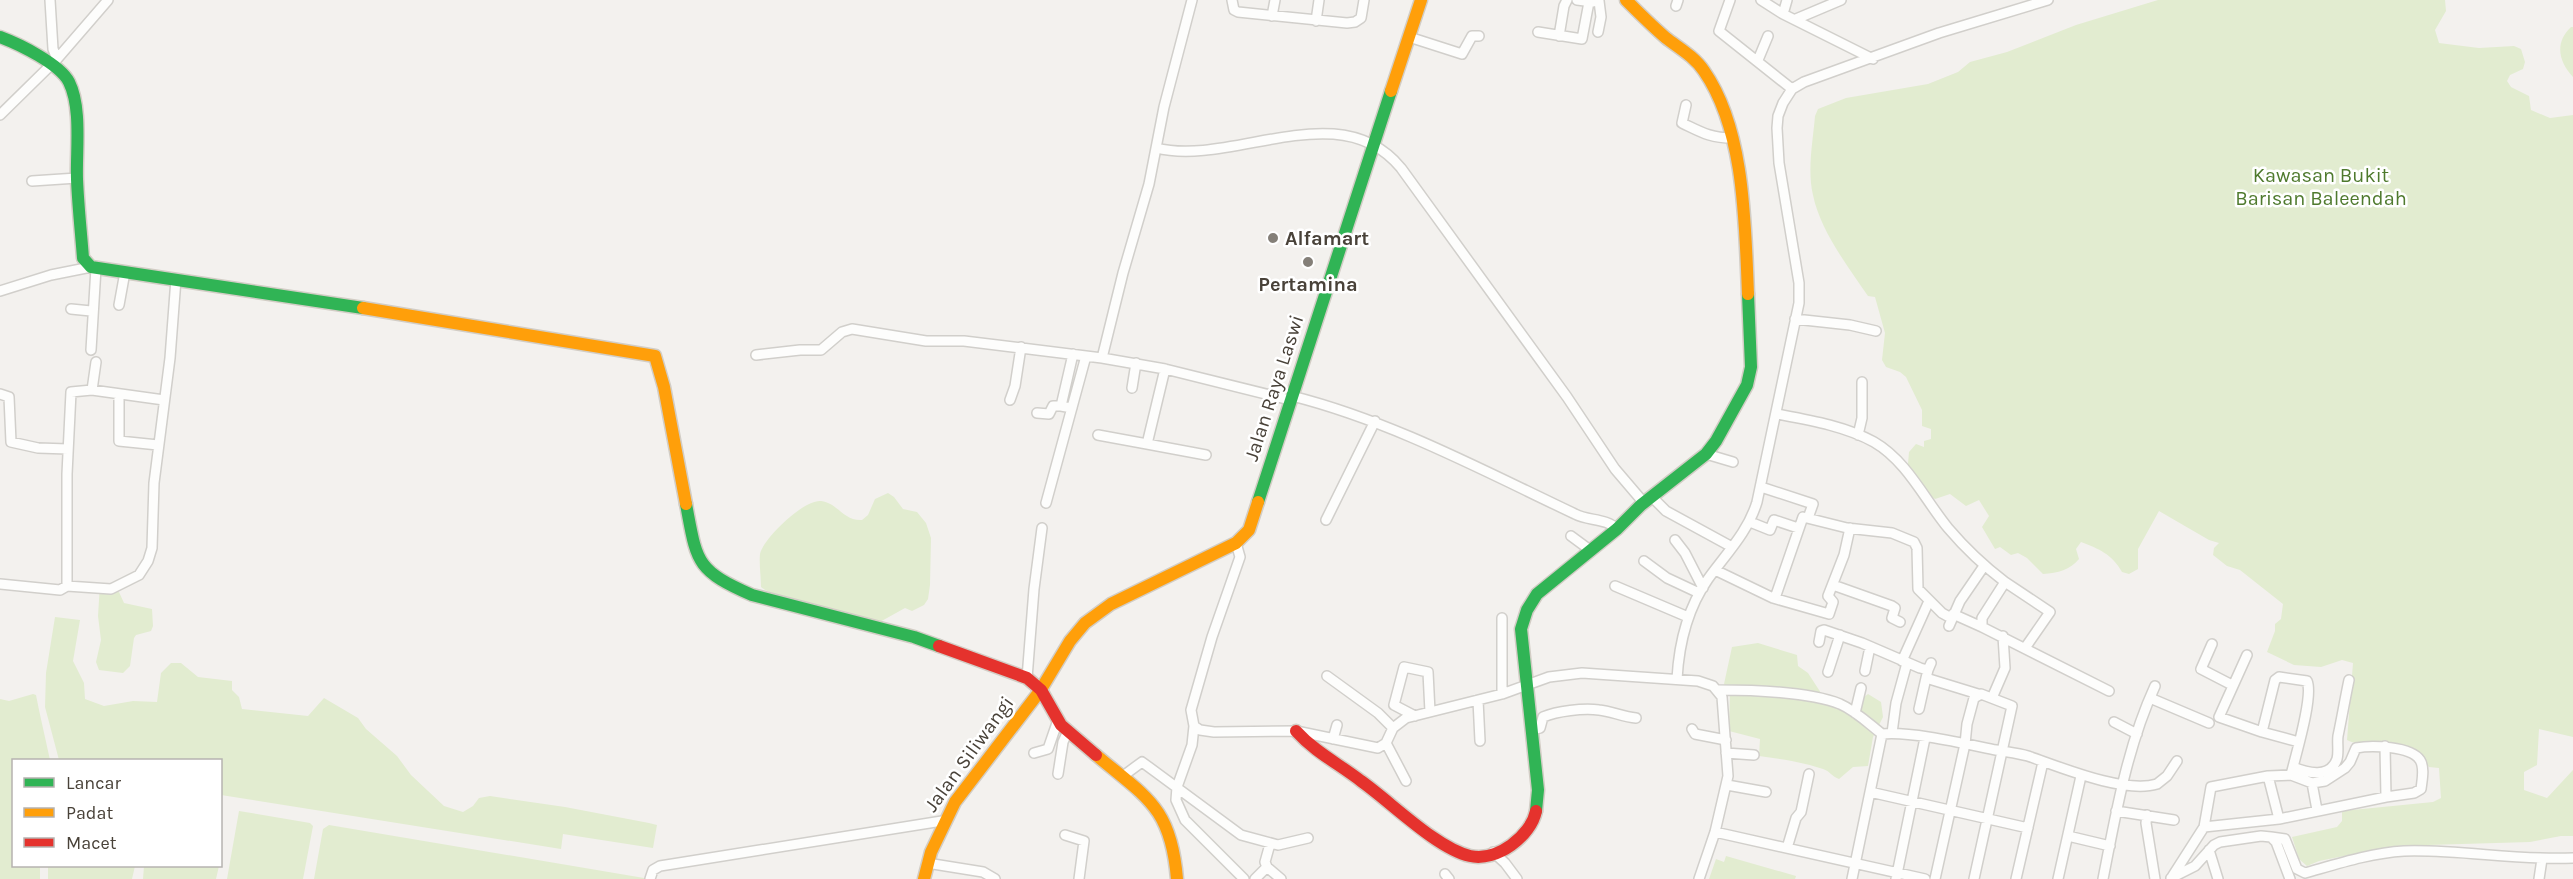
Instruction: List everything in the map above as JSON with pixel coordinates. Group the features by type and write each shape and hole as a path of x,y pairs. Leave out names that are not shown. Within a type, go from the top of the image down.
{"street":[{"path":"50,0 53,62"},
{"path":"0,115 53,62 108,0"},
{"path":"1102,357 1141,206 1149,184 1192,0"},
{"path":"1232,0 1234,10 1316,21 1355,22 1361,18 1364,0"},
{"path":"1272,16 1275,0"},
{"path":"1316,21 1319,0"},
{"name":"Jalan Raya Laswi","path":"1238,551 1249,530 1422,0"},
{"path":"1559,36 1567,0"},
{"path":"1577,0 1600,1 1601,17 1598,32"},
{"path":"1296,731 1311,747 1380,794 1442,843 1457,851 1477,857 1493,852 1522,836 1531,826 1536,812 1538,790 1531,730 1532,683 1521,629 1527,610 1537,594 1706,454 1716,441 1747,385 1751,367 1742,213 1732,138 1723,108 1703,69 1654,28 1626,0"},
{"path":"1730,0 1719,31 1792,89"},
{"path":"1761,0 1783,14 1873,59"},
{"path":"1783,14 1787,0"},
{"path":"1796,19 1841,0"},
{"path":"1677,679 1679,648 1688,617 1702,588 1750,522 1761,488 1777,414 1795,319 1798,283 1778,147 1778,116 1792,89 1804,82 1873,59 1939,33 2048,0"},
{"path":"1538,32 1582,38 1589,2"},
{"path":"1409,37 1462,54 1465,52 1470,37 1479,36"},
{"path":"1758,60 1768,36"},
{"path":"0,37 13,41 53,62 70,85 75,122 83,258 93,268 91,350"},
{"path":"1686,105 1682,123 1711,137 1732,138"},
{"path":"1156,148 1170,152 1194,151 1282,138 1328,134 1342,135 1374,146 1391,157 1611,462 1648,500 1732,547"},
{"path":"32,181 77,178"},
{"path":"0,291 51,275 93,268 318,300 655,356 664,387 695,553 706,569 730,585 752,595 914,637 1027,678 1041,690 1058,720 1068,731 1154,804 1162,816 1175,854 1177,879"},
{"path":"119,305 125,272"},
{"path":"0,585 60,590 67,586 111,590 135,578 143,570 152,548 154,483 176,279"},
{"path":"71,309 91,311"},
{"path":"1795,319 1850,325 1876,332"},
{"path":"756,355 821,350 842,332 852,328 926,341 952,340 1021,347 1136,363 1292,396 1373,420 1581,517 1609,522 1617,529"},
{"path":"1010,400 1015,386 1021,347"},
{"path":"1061,406 1073,354"},
{"path":"1046,503 1086,356"},
{"path":"92,390 96,362"},
{"path":"1132,388 1136,363"},
{"path":"1147,444 1165,369"},
{"path":"1858,435 1862,418 1862,382"},
{"path":"67,586 68,449 71,392 92,390 164,400"},
{"path":"0,394 9,397 10,442 38,448 68,449"},
{"path":"119,394 119,441 158,445"},
{"path":"1037,413 1049,414 1053,406 1072,408"},
{"path":"1777,414 1858,435 1874,442 1902,465 1949,529 1984,566 2050,612 2025,648"},
{"path":"1326,520 1373,420"},
{"path":"1098,435 1206,455"},
{"path":"1706,454 1732,462"},
{"path":"1761,488 1813,504 1808,518"},
{"path":"1775,598 1793,551 1802,517 1850,528 1892,532 1914,542 1917,548 1918,589 1951,619 1982,627 2003,636 2109,691"},
{"path":"1750,522 1770,530 1774,520 1798,528"},
{"path":"1027,678 1034,589 1042,528"},
{"path":"1715,570 1775,598 1829,614 1833,602 1827,597 1844,555 1850,528"},
{"path":"1571,536 1590,550"},
{"path":"1675,540 1685,553 1702,588"},
{"path":"1041,690 1064,648 1078,630 1096,613 1119,599 1238,551"},
{"path":"1238,551 1191,710 1194,726 1192,745 1177,788 1176,802 1185,820 1244,879"},
{"path":"1644,561 1667,578 1702,588"},
{"path":"1951,619 1984,566"},
{"path":"1982,627 1982,618 2005,582"},
{"path":"1833,585 1892,606 1895,608 1892,618 1900,622"},
{"path":"1615,586 1688,617"},
{"path":"1852,879 1870,792 1896,703 1904,662 1929,601"},
{"path":"1502,618 1502,694"},
{"path":"1819,642 1822,630 1840,635 1929,670 1978,694 2012,706 1974,879"},
{"path":"1828,672 1840,635"},
{"path":"1992,699 2006,668 2003,636"},
{"path":"2211,644 2201,669 2232,686"},
{"path":"1864,671 1870,647"},
{"path":"2247,655 2219,717 2300,742"},
{"path":"1415,716 1394,705 1404,667 1428,672 1430,712"},
{"path":"1919,709 1929,670"},
{"path":"1194,726 1200,730 1214,732 1296,731 1378,748 1386,742 1393,728 1406,718 1502,694 1565,674 1698,681 1719,690 1788,694 1835,703 1887,734 2026,755 2081,776 2121,784 2157,784 2167,776 2178,761"},
{"path":"1327,676 1378,713 1393,728"},
{"path":"2262,732 2275,680 2279,677 2307,681 2309,690 2300,742 2292,771"},
{"path":"2171,878 2204,827 2211,787 2292,771 2320,773 2333,765 2337,758 2337,741 2349,680"},
{"path":"2103,879 2121,784 2155,686"},
{"path":"1855,713 1861,688"},
{"name":"Jalan Siliwangi","path":"924,879 927,863 942,821 1041,690"},
{"path":"1699,879 1715,832 1727,784 1726,740 1722,697 1719,690"},
{"path":"1935,879 1965,744 1966,724 1974,698 1978,694"},
{"path":"2150,698 2209,723"},
{"path":"1478,700 1480,741"},
{"path":"1531,730 1540,728 1544,716 1564,710 1599,710 1636,718"},
{"path":"1034,753 1048,749 1058,720"},
{"path":"2114,722 2137,734"},
{"path":"1332,739 1337,725"},
{"path":"1692,729 1695,734 1726,740"},
{"path":"1058,774 1063,742 1068,731"},
{"path":"1897,876 1925,738"},
{"path":"1386,742 1406,781"},
{"path":"2204,827 2279,819 2414,793 2421,789 2423,771 2420,760 2414,754 2385,746 2356,748 2345,768 2325,781 2312,783 2292,771"},
{"path":"2385,746 2386,797"},
{"path":"1726,753 1754,755"},
{"path":"1123,776 1142,762 1232,829 1270,844 1283,845 1308,838"},
{"path":"2016,879 2043,762"},
{"path":"1787,848 1796,818 1801,812 1809,774"},
{"path":"2058,879 2081,776"},
{"path":"2268,776 2279,819"},
{"path":"2312,783 2317,810"},
{"path":"1727,784 1766,792"},
{"path":"1870,792 2028,828"},
{"path":"2116,811 2174,820"},
{"path":"2147,815 2146,823 2155,879"},
{"path":"650,879 653,870 660,866 942,821"},
{"path":"1715,832 1897,876 1926,879"},
{"path":"1065,835 1084,841 1079,879"},
{"path":"2068,836 2109,846"},
{"path":"2171,878 2195,866 2220,842 2261,836 2285,839 2298,869 2305,873 2368,856 2403,851 2542,859 2573,858"},
{"path":"2271,837 2279,849 2290,879"},
{"path":"1270,844 1265,862 1267,867 1281,879"},
{"path":"2210,850 2218,879"},
{"path":"1493,852 1517,879"},
{"path":"2539,879 2542,859"},
{"path":"927,863 983,872 994,879"},
{"path":"1254,879 1267,867"}],"green space":[{"name":"Kawasan Bukit Barisan Baleendah","path":"2158,0 2445,0 2446,11 2435,30 2439,43 2479,48 2514,46 2521,49 2525,62 2523,69 2510,75 2507,81 2511,87 2529,96 2531,110 2550,118 2573,115 2573,737 2539,729 2537,765 2524,772 2524,790 2547,798 2573,770 2573,836 2530,842 2394,846 2319,861 2307,866 2299,859 2292,837 2337,827 2342,821 2342,811 2433,802 2441,798 2439,768 2429,767 2415,750 2397,744 2363,744 2347,740 2353,663 2342,660 2321,667 2294,665 2267,652 2275,631 2275,624 2281,619 2283,604 2240,570 2227,566 2213,555 2214,548 2219,543 2209,540 2159,511 2138,549 2138,569 2129,574 2122,572 2105,553 2081,542 2076,549 2079,559 2072,566 2054,573 2043,574 2027,558 2018,553 2011,555 2000,547 1995,549 1982,527 1989,516 1979,500 1966,506 1950,494 1935,499 1907,475 1909,452 1916,444 1924,447 1924,441 1931,439 1931,429 1922,426 1922,410 1906,377 1886,367 1882,360 1885,333 1875,297 1868,296 1844,261 1828,235 1817,208 1811,185 1810,166 1815,116 1818,109 1846,98 1928,84 1958,72 1970,62 2007,52 2076,25"},
{"path":"2573,27 2573,77 2564,65 2560,52 2562,39"},
{"path":"888,493 903,509 917,512 926,523 931,538 930,585 928,599 924,605 912,611 905,608 878,623 788,598 761,587 760,554 763,547 776,530 795,513 805,506 821,501 827,502 850,518 862,520 868,515 875,499"},
{"path":"100,584 119,592 124,603 152,609 151,631 136,635 134,638 130,666 123,673 99,670 96,662 101,640 98,616"},
{"path":"55,617 80,620 73,661 84,683 85,699 104,706 133,701 157,702 161,673 171,663 181,663 198,677 232,681 232,690 239,697 242,709 308,716 324,698 358,718 366,729 397,756 411,775 444,806 463,812 473,806 479,798 490,796 649,823 657,825 653,848 563,834 561,849 222,795 222,759 59,759 45,707 46,673"},
{"path":"1758,643 1797,655 1798,666 1808,673 1821,693 1854,705 1868,694 1881,702 1883,717 1873,737 1868,766 1853,767 1839,779 1815,767 1759,756 1760,739 1729,731 1730,690 1724,684 1732,647"},
{"path":"36,695 50,759 12,759 12,867 40,867 40,879 0,879 0,699 9,701"},
{"path":"239,811 310,823 313,826 303,879 227,879"},
{"path":"329,825 644,879 314,879 323,829"},
{"path":"1726,856 1796,876 1795,879 1709,879 1716,859 1724,862"},
{"path":"48,867 135,867 132,879 48,879"},
{"path":"144,867 219,867 216,879 143,879"}],"traffic: fast":[{"path":"0,37 28,50 57,68 69,82 73,92 78,130 77,179 83,258 91,267 363,308"},
{"path":"1258,502 1391,91"},
{"path":"1536,811 1538,790 1521,629 1527,610 1537,594 1617,529 1641,505 1706,454 1716,441 1747,385 1751,367 1748,294"},
{"path":"686,504 693,539 702,562 709,571 733,586 752,595 914,637 939,646"}],"traffic: slow":[{"path":"1391,91 1421,0"},
{"path":"1626,0 1666,38 1696,61 1718,95 1728,121 1740,178 1744,208 1748,294"},
{"path":"363,308 655,356 664,387 686,504"},
{"path":"924,879 931,852 955,802 1040,691 1070,641 1085,623 1111,604 1236,543 1249,530 1258,502"},
{"path":"1096,755 1142,794 1162,819 1169,835 1177,879"}],"traffic: jam":[{"path":"939,646 1027,678 1041,690 1061,725 1096,755"},
{"path":"1296,731 1319,752 1373,790 1428,834 1443,844 1470,856 1491,855 1511,845 1527,829 1536,811"}],"place":[{"name":"Alfamart","path":"1273,238"},
{"name":"Pertamina","path":"1308,262"}]}
